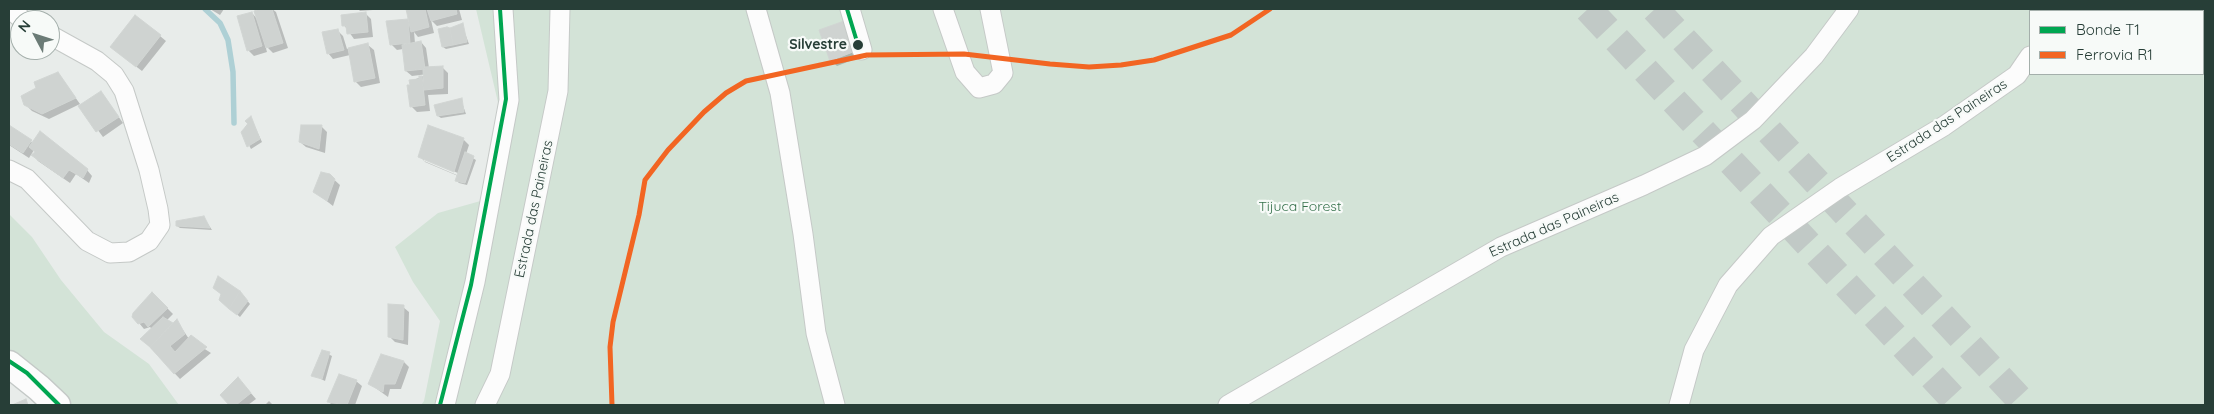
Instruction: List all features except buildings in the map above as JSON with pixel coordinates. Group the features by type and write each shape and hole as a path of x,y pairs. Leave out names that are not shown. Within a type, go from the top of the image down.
{"street":[{"path":"445,405 475,282 509,100 503,9"},
{"name":"Estrada das Paineiras","path":"485,405 500,374 556,100 560,9"},
{"path":"756,9 780,93 803,234 816,333 835,405"},
{"path":"850,9 862,50"},
{"path":"943,9 964,72 979,88 994,84 1003,73 990,9"},
{"name":"Estrada das Paineiras","path":"1228,405 1501,247 1644,185 1705,156 1753,120 1814,56 1849,9"},
{"path":"9,170 27,179 87,241 110,253 129,252 149,241 160,225 149,170 124,91 114,76 96,61 60,40"},
{"name":"Estrada das Paineiras","path":"1679,405 1694,350 1728,285 1771,236 1840,188 1944,126 2017,75 2029,57"},
{"path":"9,364 39,388 56,405"}],"green space":[{"name":"Tijuca Forest","path":"476,9 2205,9 2205,405 421,405 424,401 440,321 413,282 395,247 438,213 484,200 501,115"},
{"path":"9,214 32,237 61,280 104,332 149,364 179,405 71,405 9,355"}],"waterway":[{"path":"205,9 220,23 228,40 233,72 234,123"}],"tunnel":[{"path":"1588,9 1959,405"},
{"path":"1655,9 2025,405"}],"tram line":[{"path":"440,405 471,285 506,99 500,9"},
{"name":"T1","path":"440,405 471,285 506,99 500,9"},
{"path":"847,9 858,45"},
{"name":"T1","path":"847,9 858,45"},
{"path":"9,361 27,373 59,405"},
{"name":"T1","path":"9,361 27,373 59,405"}],"rail line":[{"name":"R1","path":"612,405 610,347 613,322 639,215 645,180 668,150 704,112 726,93 746,81 867,55 964,54 1089,67 1154,60 1231,35 1270,9"}],"place":[{"name":"Silvestre","path":"858,45"}]}
